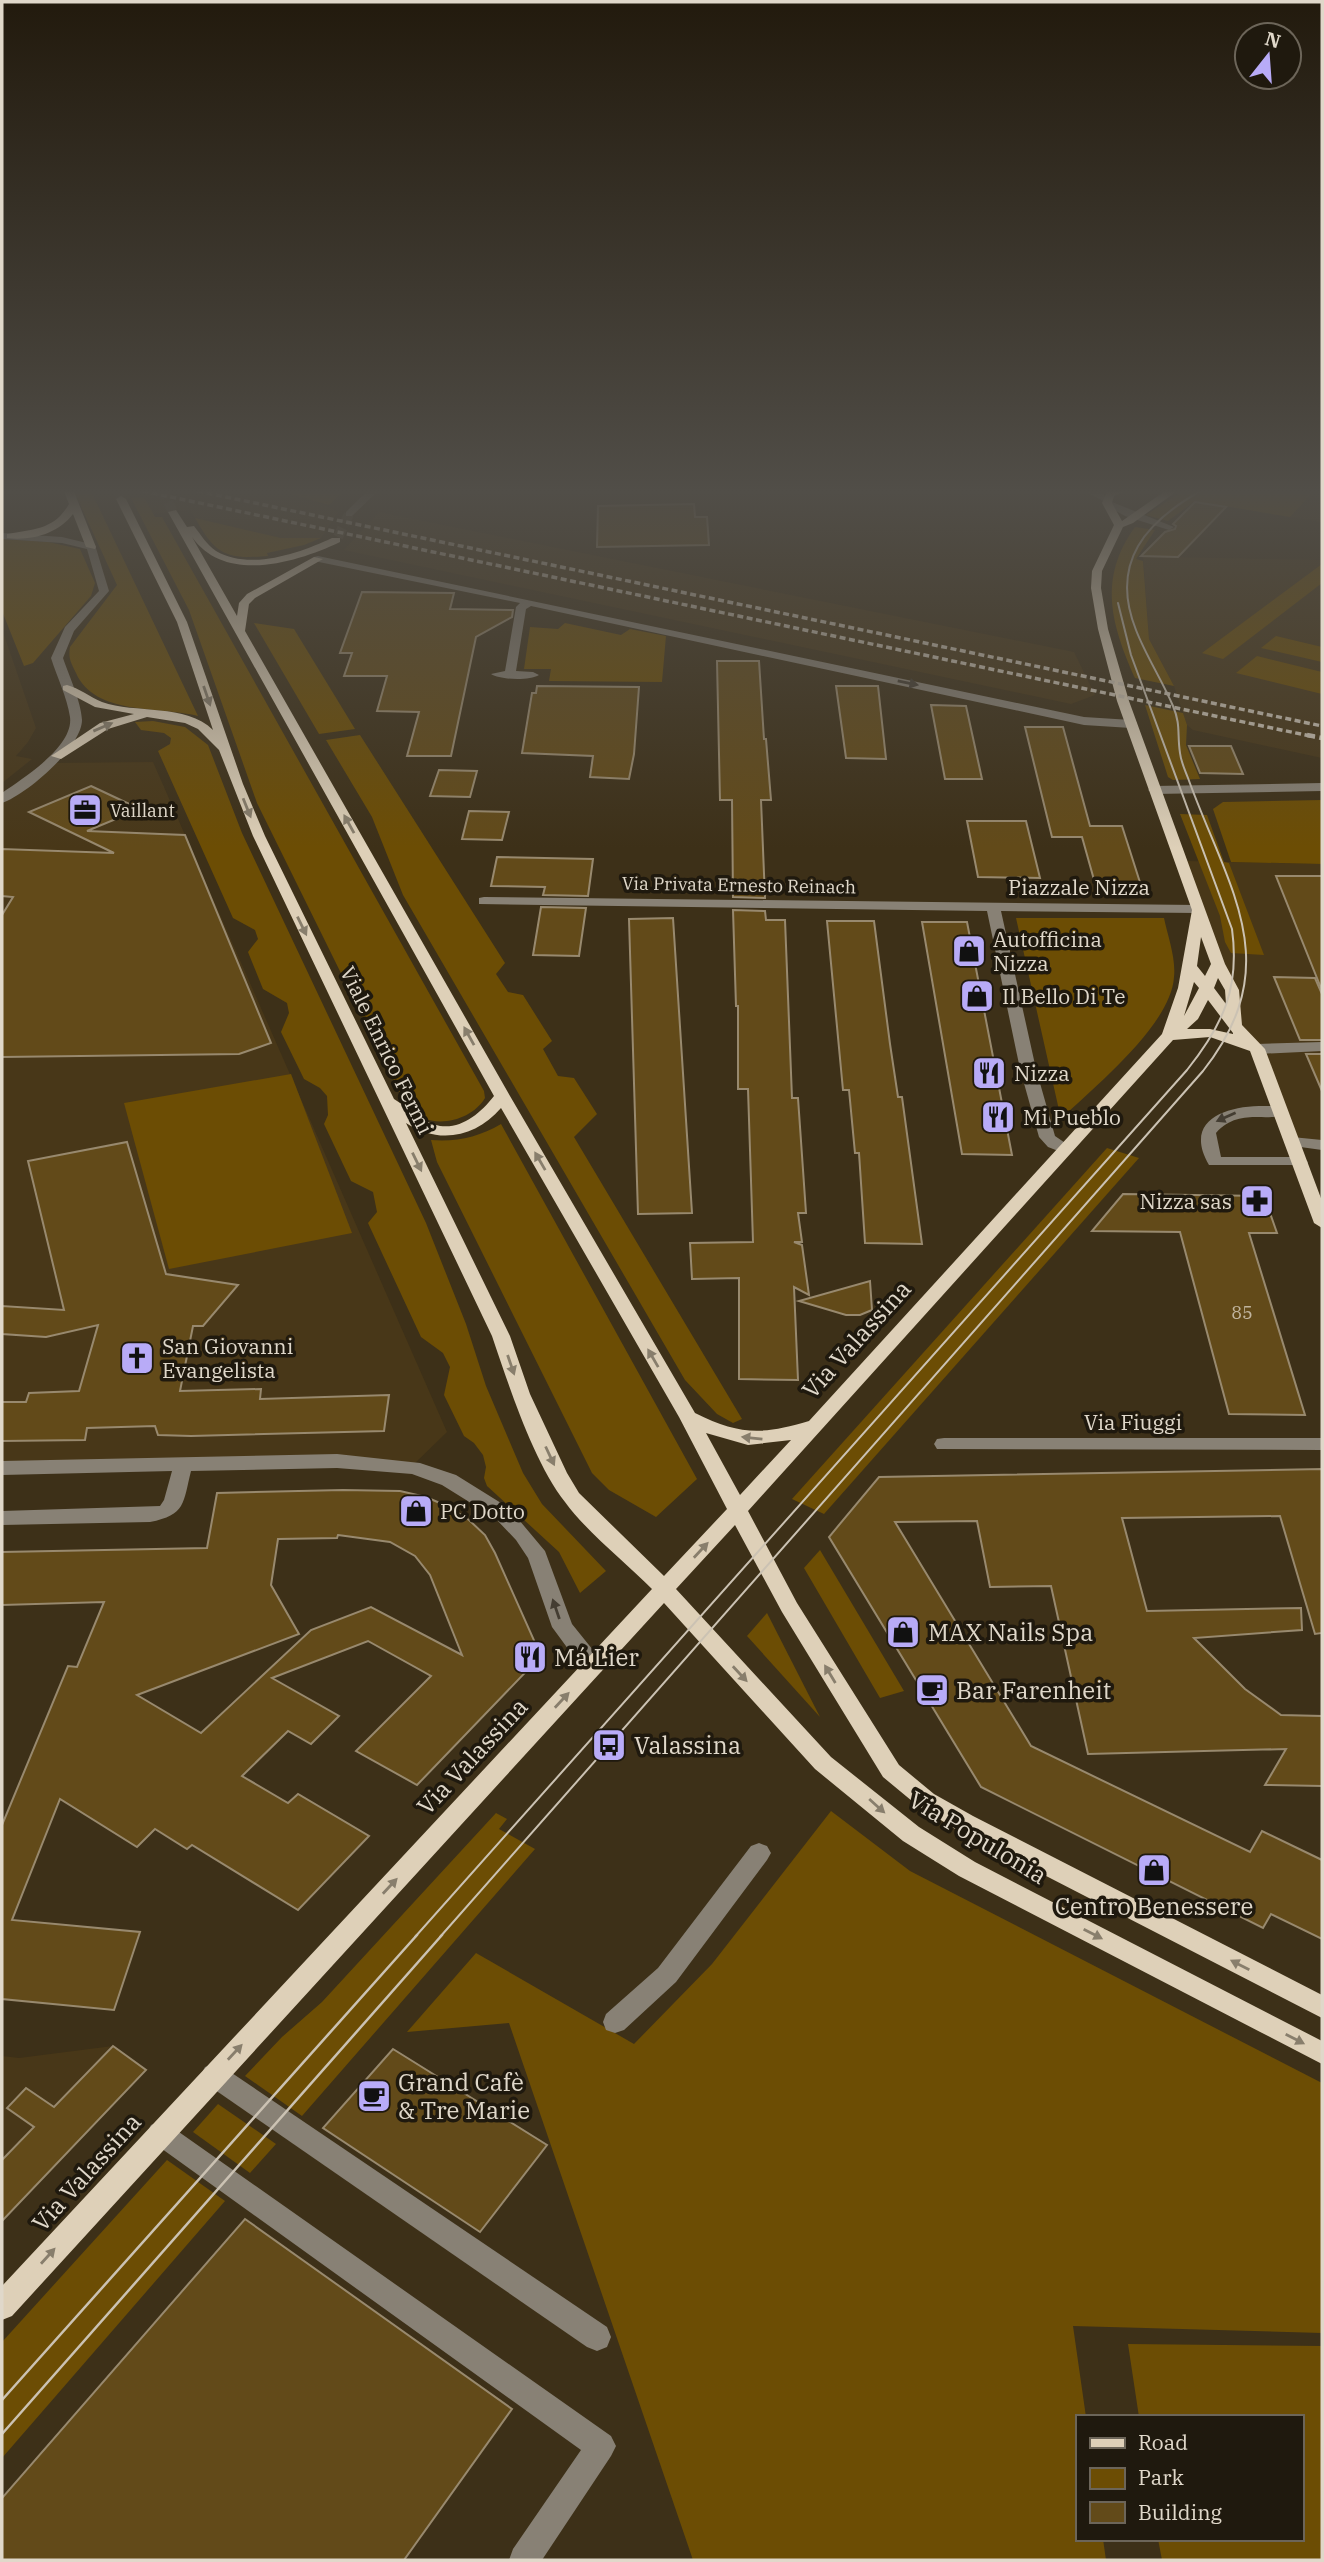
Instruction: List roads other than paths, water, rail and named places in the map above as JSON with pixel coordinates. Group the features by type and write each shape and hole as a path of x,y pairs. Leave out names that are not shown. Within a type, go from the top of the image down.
{"main road":[{"name":"Viale Enrico Fermi","path":"175,609 225,750 267,855 501,1336 521,1394 557,1473 572,1499 664,1589"},
{"path":"227,609 502,1096 688,1417 737,1510"},
{"path":"240,631 243,609"},
{"path":"1100,609 1105,640 1130,724 1218,964 1232,990 1236,1024"},
{"path":"67,688 99,705 188,720 202,726 225,750"},
{"path":"58,756 104,726 133,717 155,715"},
{"path":"1167,1037 1182,1005 1192,969 1197,909"},
{"path":"1066,1149 1167,1037 1193,1016 1218,964"},
{"path":"1192,969 1257,1049 1322,1223"},
{"path":"1167,1037 1187,1032 1216,1032 1257,1049"},
{"path":"387,1101 421,1126 462,1130 477,1125 502,1096"},
{"name":"Via Valassina","path":"2,2306 817,1424 1066,1149"},
{"path":"688,1417 715,1432 757,1441 790,1436 817,1424"},
{"name":"Via Populonia","path":"737,1510 789,1607 891,1772 926,1800 965,1823 1322,2007"},
{"name":"Via Populonia","path":"664,1589 823,1763 911,1834 967,1869 1322,2053"}],"street":[{"path":"2,799 58,756 76,727 57,658 59,648 71,628 89,609"},
{"path":"510,674 521,609"},
{"path":"561,609 1084,721 1130,724"},
{"path":"497,674 533,674"},
{"path":"1154,790 1322,787"},
{"name":"Via Privata Ernesto Reinach","path":"485,901 993,907"},
{"name":"Piazzale Nizza","path":"1066,1149 1054,1144 1047,1137 1028,1069 993,907 1197,909"},
{"path":"1257,1049 1322,1046"},
{"path":"1280,1111 1228,1114 1216,1121 1208,1132 1215,1162 1300,1162"},
{"path":"1292,1142 1322,1145"},
{"name":"Via Fiuggi","path":"944,1444 1322,1444"},
{"path":"2,1468 337,1461 413,1468 449,1480 502,1514 523,1535 538,1556 563,1627 593,1665"},
{"path":"2,1518 150,1515 166,1512 174,1501 183,1465"},
{"path":"615,2022 681,1959 759,1853"},
{"path":"214,2075 597,2337"},
{"path":"160,2133 601,2446 524,2560"}],"tram line":[{"path":"415,1937 1187,1070 1219,1021 1231,988 1234,950 1232,929 1131,655 1119,609"},
{"path":"440,1937 1203,1071 1228,1032 1242,995 1246,960 1242,926 1233,891 1182,763 1178,724 1169,696 1144,649 1130,609"},
{"path":"2,2400 417,1935"},
{"path":"2,2434 442,1935"}],"railway":[{"path":"703,609 1315,737"},
{"path":"760,609 1322,726"},
{"path":"1307,735 1322,738"}],"place":[{"name":"Vaillant","path":"85,810"},
{"name":"Autofficina Nizza","path":"969,951"},
{"name":"Il Bello Di Te","path":"977,996"},
{"name":"Nizza","path":"989,1073"},
{"name":"Mi Pueblo","path":"998,1117"},
{"name":"Nizza sas","path":"1257,1201"},
{"name":"San Giovanni Evangelista","path":"137,1358"},
{"name":"PC Dotto","path":"416,1511"},
{"name":"MAX Nails Spa","path":"903,1632"},
{"name":"Má Lier","path":"530,1657"},
{"name":"Bar Farenheit","path":"932,1690"},
{"name":"Valassina","path":"609,1745"},
{"name":"Centro Benessere","path":"1154,1870"},
{"name":"Grand Cafè & Tre Marie","path":"374,2096"}]}
